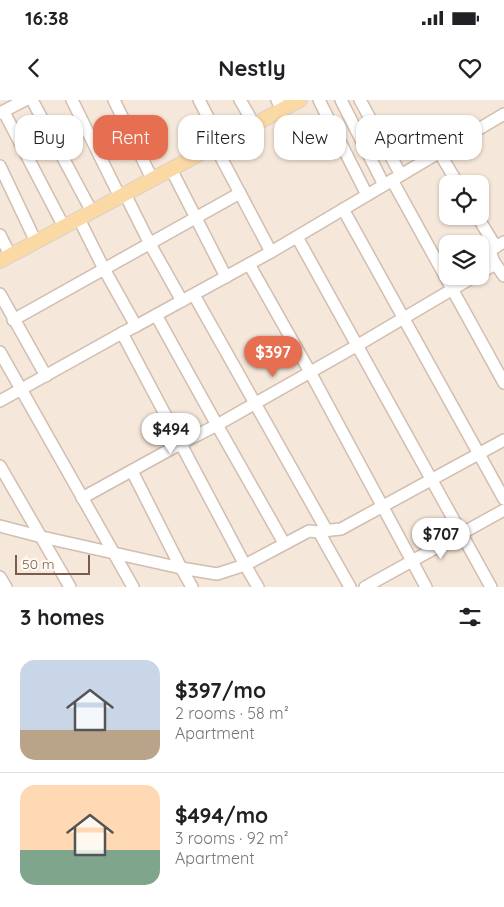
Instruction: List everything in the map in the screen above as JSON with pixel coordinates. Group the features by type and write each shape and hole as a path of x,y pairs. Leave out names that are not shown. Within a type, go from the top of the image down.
{"main road":[{"path":"264,117 280,105 300,100"},
{"path":"5,258 188,160"}],"street":[{"path":"25,100 2,112 64,227"},
{"path":"32,100 92,212"},
{"path":"72,100 182,301"},
{"path":"114,100 152,180"},
{"path":"199,100 205,115"},
{"path":"240,100 249,115"},
{"path":"319,100 367,195"},
{"path":"341,100 392,180 504,383"},
{"path":"360,100 392,180"},
{"path":"482,127 504,114"},
{"path":"225,160 271,252"},
{"path":"0,401 250,264 426,160"},
{"path":"444,160 453,175"},
{"path":"0,166 36,242"},
{"path":"171,169 226,277"},
{"path":"13,320 240,193"},
{"path":"343,210 504,499"},
{"path":"79,219 136,326"},
{"path":"484,225 500,244 492,249 491,254 504,276"},
{"path":"0,235 5,258"},
{"path":"297,237 491,587"},
{"path":"489,268 494,262"},
{"path":"250,264 426,587"},
{"path":"82,498 216,426 460,285"},
{"path":"0,294 46,376"},
{"path":"194,295 255,403 323,531 350,587"},
{"path":"156,315 216,426 284,543"},
{"path":"122,333 258,587"},
{"path":"0,352 133,587"},
{"path":"0,526 42,538 217,574 245,565 309,531 341,529 504,440"},
{"path":"0,466 70,587"},
{"path":"132,471 192,587"},
{"path":"365,587 504,510"}],"shaded area":[{"path":"0,100 504,100 504,587 0,587"}]}
